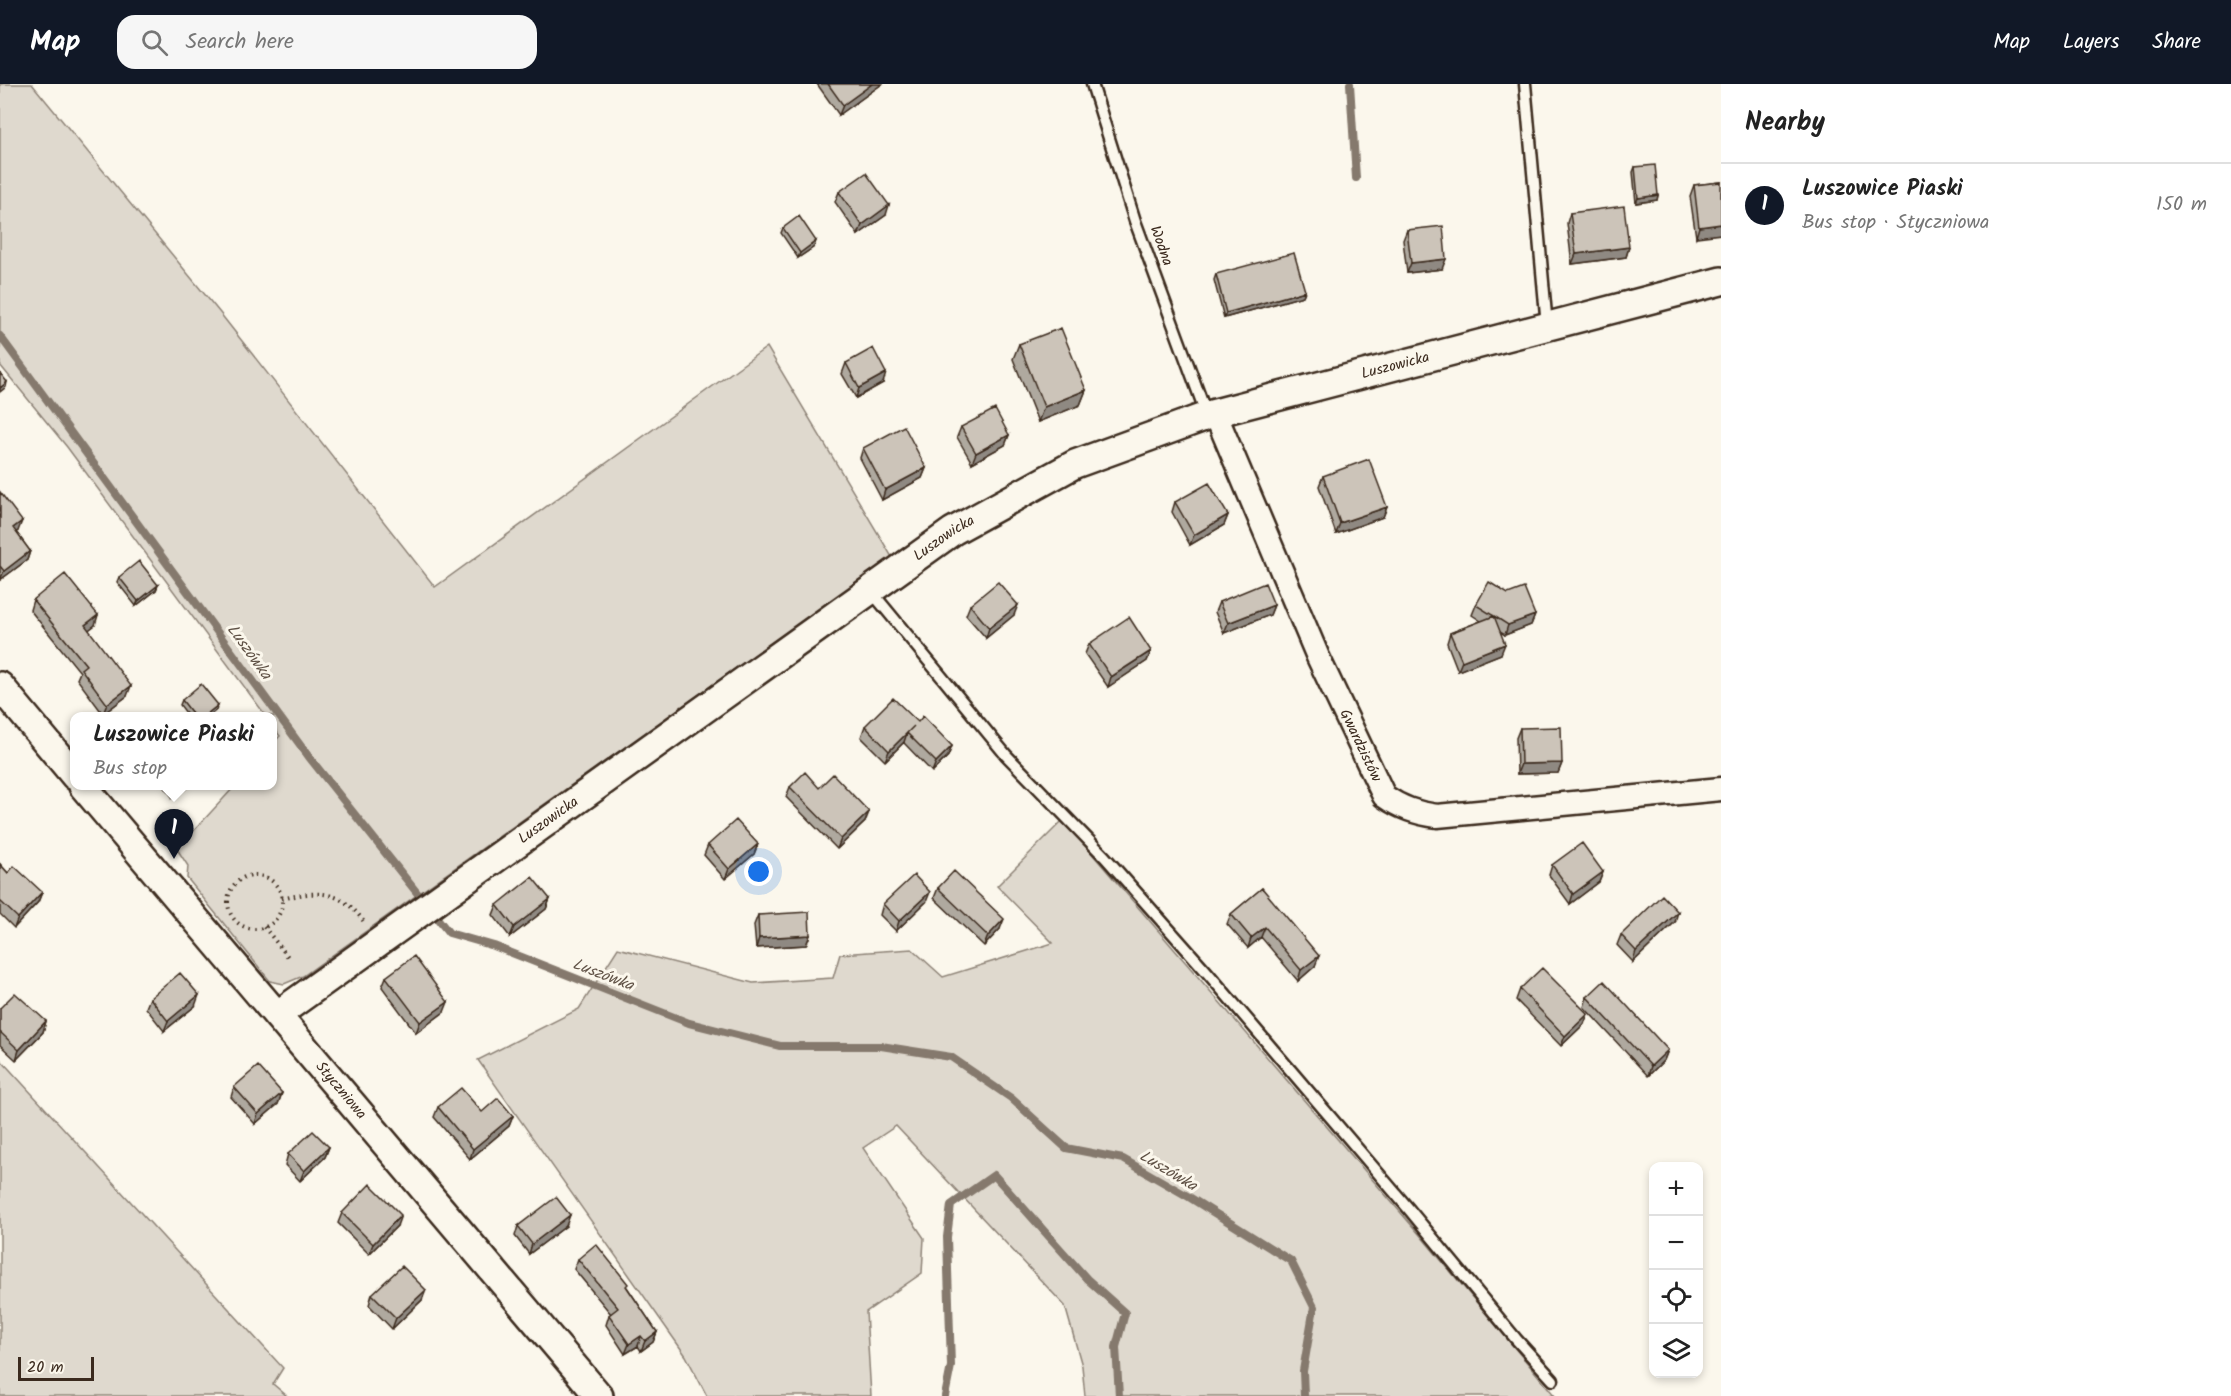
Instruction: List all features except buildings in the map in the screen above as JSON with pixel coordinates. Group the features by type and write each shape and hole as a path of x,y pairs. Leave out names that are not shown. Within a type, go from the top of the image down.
{"street":[{"name":"Luszowicka","path":"277,1015 953,531 1075,464 1211,415 1721,281"},
{"name":"Gwardzistów","path":"1211,415 1318,657 1384,796 1408,810 1437,816 1721,789"},
{"path":"0,686 70,770"},
{"name":"Styczniowa","path":"86,790 599,1396"}],"lane":[{"name":"Wodna","path":"1092,84 1136,221 1211,415"},
{"path":"1525,84 1547,326"},
{"path":"871,590 1006,755 1105,857 1206,971 1408,1208 1515,1339 1553,1380"}],"path":[{"path":"260,875 269,878 276,884 282,899 278,917 264,927 247,927 233,917 230,909 231,892 243,878 260,875"},
{"path":"282,899 318,892 342,899 358,915 377,943"},
{"path":"264,927 288,958"}],"shaded area":[{"path":"0,84 32,84 220,313 435,587 767,347 892,557 303,976 284,984 270,981 187,878 188,866 177,849 231,790 277,790 277,739 280,736 277,732 277,712 263,712 67,447 0,365"},
{"path":"1063,820 1420,1235 1555,1396 1085,1396 1082,1366 1065,1306 896,1126 863,1148 924,1238 922,1273 866,1312 871,1396 707,1396 686,1356 478,1060 579,1009 618,948 753,983 833,978 840,954 912,949 943,977 1053,943 997,886"},
{"path":"0,1059 283,1368 273,1384 287,1396 0,1396"}],"waterway":[{"path":"1350,84 1356,178"},
{"name":"Luszówka","path":"0,336 276,712"},
{"name":"Luszówka","path":"277,713 449,933 494,946 689,1023 780,1046 881,1046 951,1057 1011,1098 1066,1148 1123,1159 1291,1261 1314,1307 1303,1371 1304,1396"},
{"path":"945,1396 951,1366 947,1237 951,1205 994,1175 1087,1279 1125,1313 1116,1347 1119,1396"}],"place":[{"name":"Luszowice Piaski","path":"174,859"}]}
